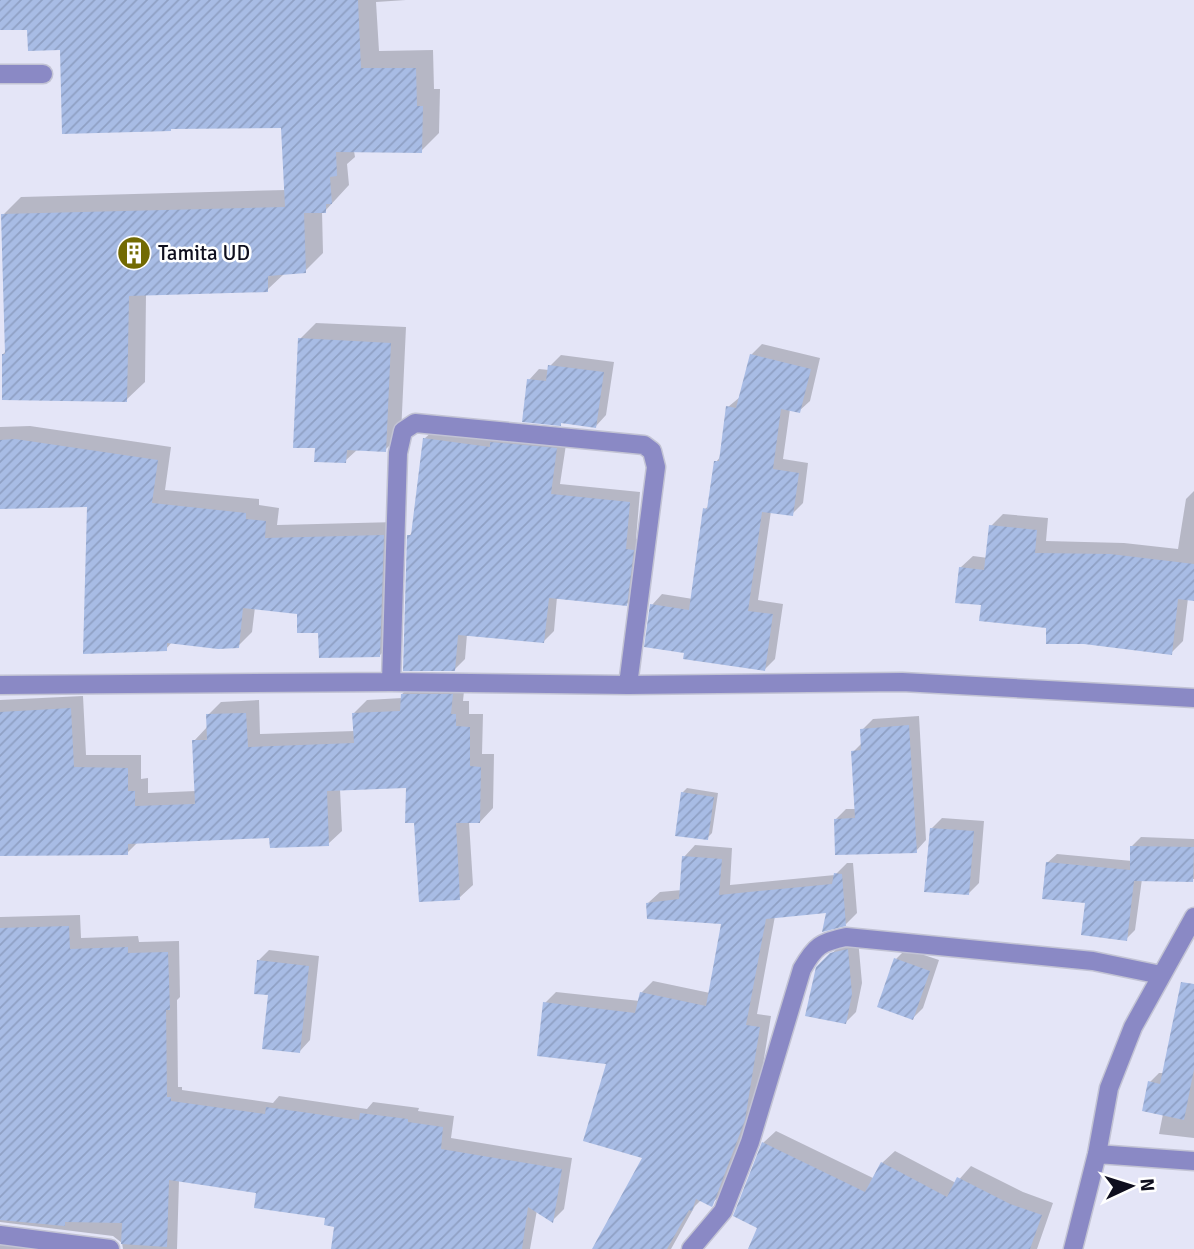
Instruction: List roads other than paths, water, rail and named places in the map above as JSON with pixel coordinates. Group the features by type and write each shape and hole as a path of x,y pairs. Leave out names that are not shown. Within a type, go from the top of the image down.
{"street":[{"path":"0,74 43,74"},
{"path":"391,682 398,453 402,432 415,423 644,445 652,451 656,467 628,685"},
{"path":"0,685 902,682 1194,698"},
{"path":"1073,1249 1097,1154 1109,1088 1133,1027 1194,917"},
{"path":"695,1248 723,1211 750,1142 802,969 811,953 824,941 846,937 1009,951 1093,961 1161,975"},
{"path":"1097,1154 1194,1161"},
{"path":"0,1235 110,1249"}],"place":[{"name":"Tamita UD","path":"134,253"}]}
